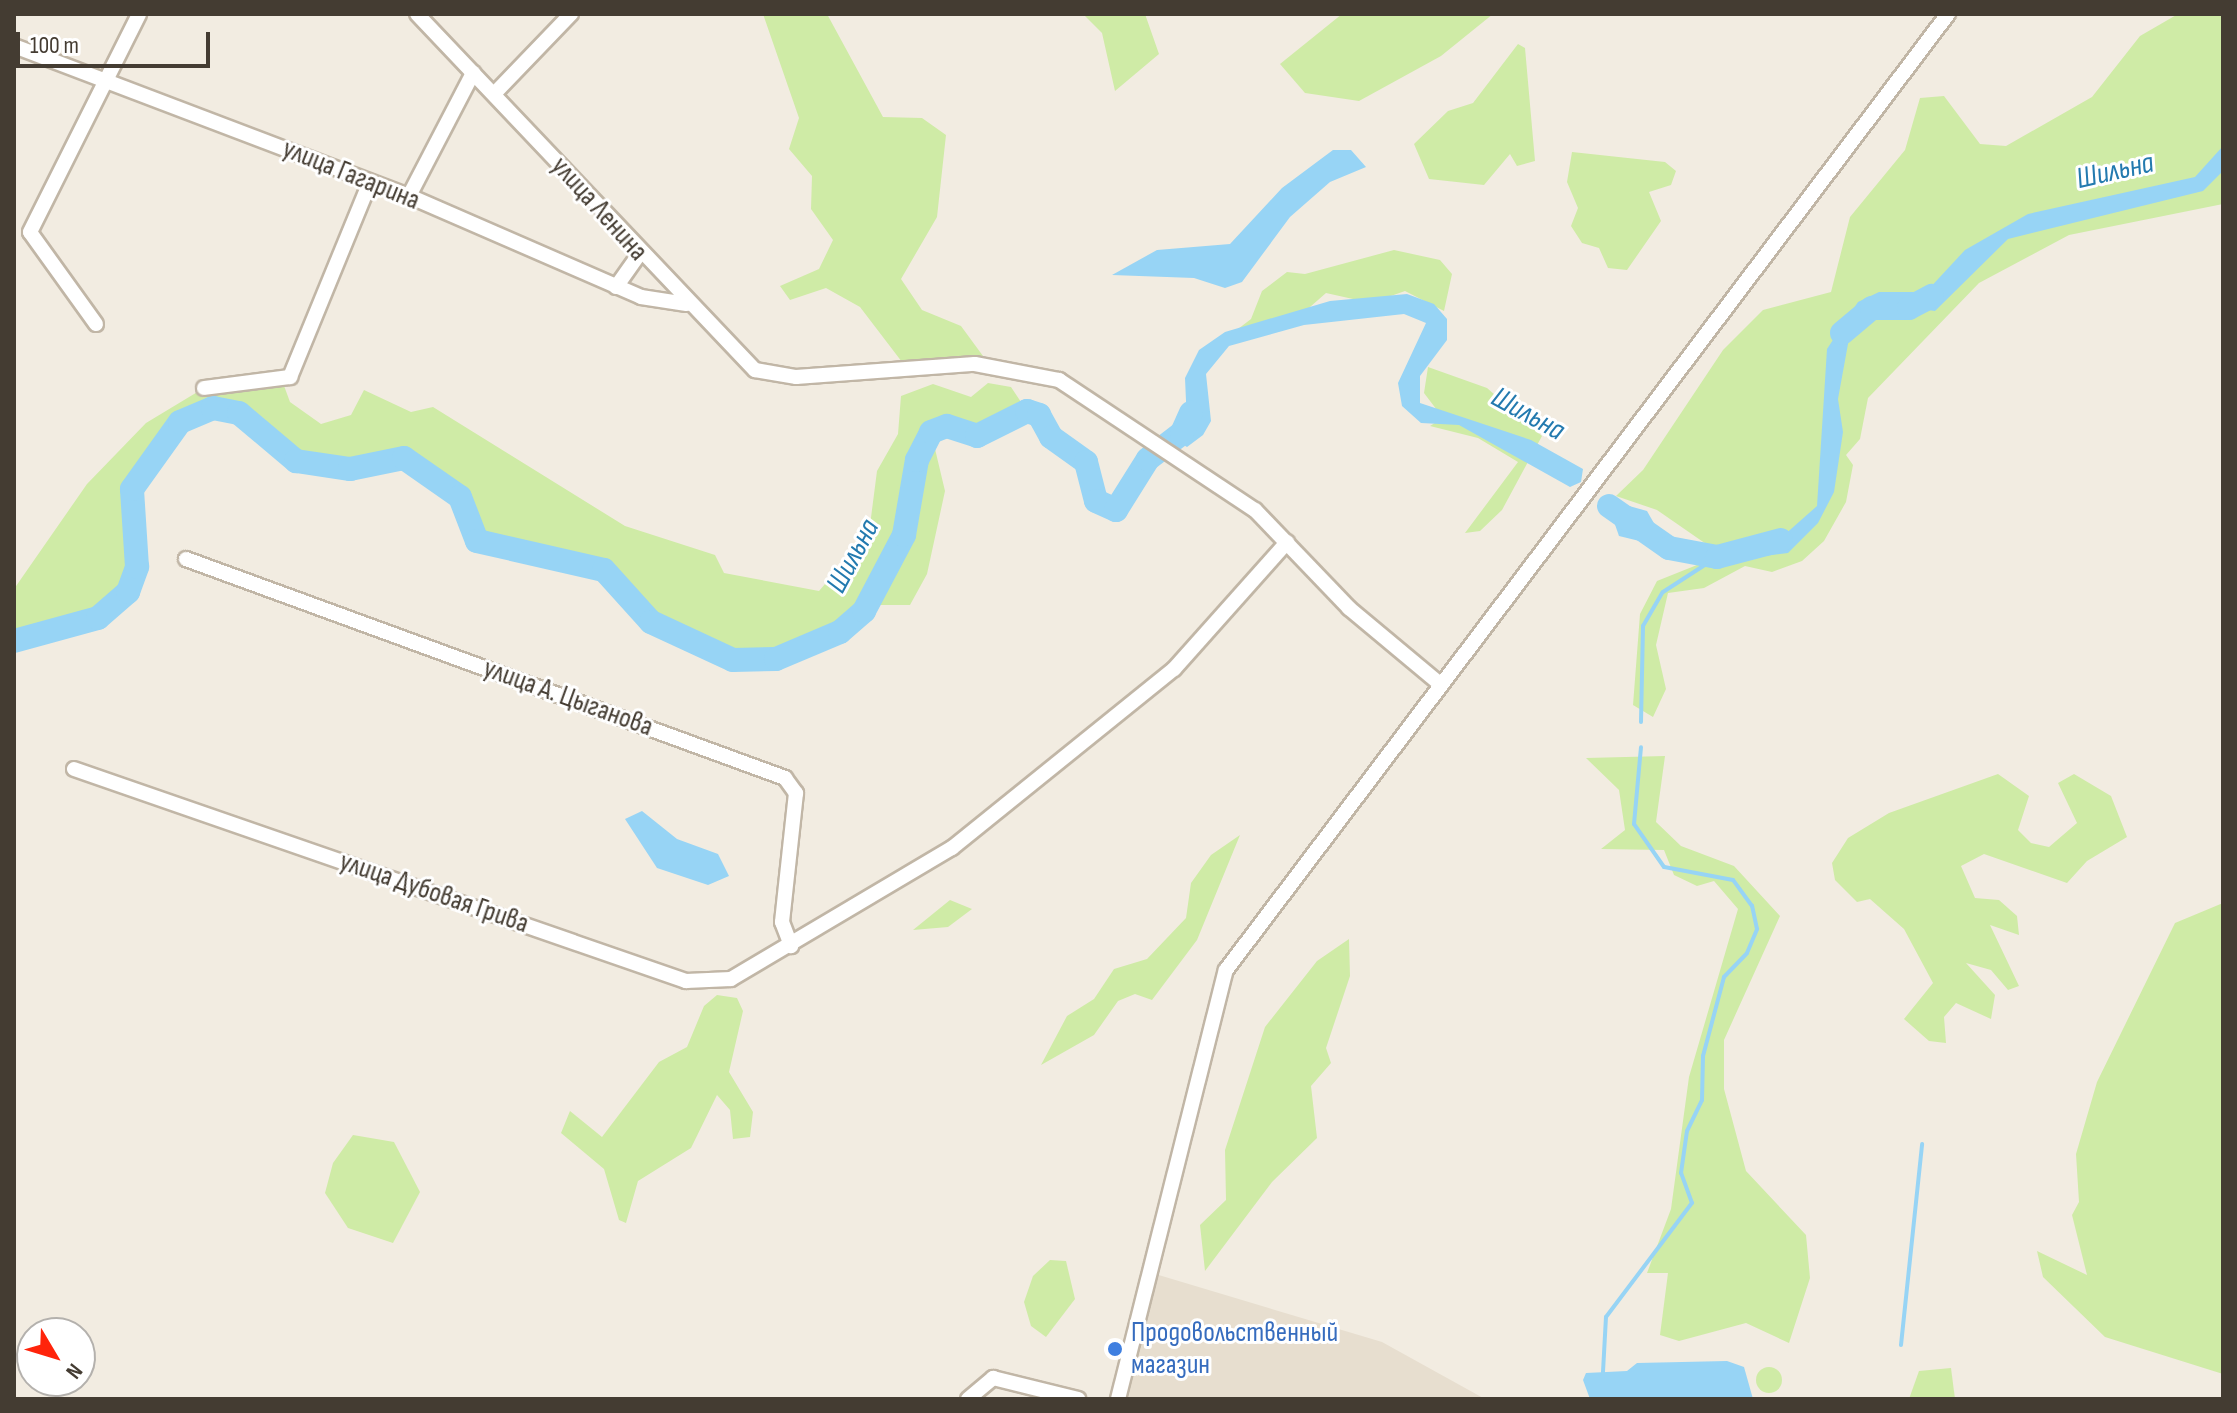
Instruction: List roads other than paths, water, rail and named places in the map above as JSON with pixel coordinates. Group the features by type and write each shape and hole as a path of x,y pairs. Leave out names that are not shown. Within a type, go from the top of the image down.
{"street":[{"path":"96,324 30,232 110,81 139,14"},
{"name":"улица Ленина","path":"417,14 686,304 755,370 796,377 1004,367 1059,380 1138,427 1195,466 1287,542 1349,608 1441,685"},
{"path":"494,94 571,14"},
{"path":"1118,1399 1226,970 1948,14"},
{"name":"улица Гагарина","path":"14,46 409,196 616,287 686,304"},
{"path":"409,196 473,73"},
{"path":"204,388 290,377 370,182"},
{"path":"616,287 640,253"},
{"name":"улица Дубовая Грива","path":"74,769 686,981 731,979 952,848 1174,669 1287,542"},
{"name":"улица А. Цыганова","path":"186,559 785,778 796,793 782,922 791,946"},
{"path":"968,1399 993,1378 1078,1399"}],"water":[{"path":"2223,146 2223,171 2203,191 2008,239 1935,311 1877,303 1852,322 1838,399 1843,432 1834,492 1818,523 1788,553 1756,557 1749,545 1782,537 1817,506 1827,349 1858,302 1879,292 1926,292 1965,250 2028,214 2195,177"},
{"path":"1333,150 1351,150 1366,167 1330,182 1290,217 1242,282 1225,288 1194,278 1112,275 1157,250 1230,244 1282,188"},
{"path":"1407,294 1434,304 1447,319 1447,340 1420,376 1420,403 1531,440 1583,469 1581,482 1570,487 1459,425 1421,423 1402,406 1398,383 1426,323 1404,314 1304,325 1229,346 1206,374 1211,421 1203,435 1187,447 1172,438 1187,424 1185,378 1199,350 1225,332 1330,301"},
{"path":"1622,504 1647,511 1668,548 1619,536 1612,516"},
{"path":"642,811 677,839 718,854 729,876 708,885 657,868 625,819"},
{"path":"1727,1361 1744,1367 1753,1399 1590,1399 1583,1380 1586,1373 1627,1371 1637,1363"}],"waterway":[{"name":"Шильна","path":"1842,333 1872,308 1909,308 1932,296"},
{"name":"Шильна","path":"14,641 98,618 128,592 137,567 132,489 180,422 213,408 239,413 296,461 350,469 404,458 460,497 477,541 604,570 651,622 733,660 776,659 840,632 864,611 904,535 917,460 931,432 947,426 977,436 1027,411 1039,415 1051,437 1086,462 1096,501 1116,510 1148,459 1182,433 1191,413"},
{"name":"Шильна","path":"1609,506 1669,548 1717,557 1781,540"},
{"path":"1641,722 1643,626 1663,592 1717,557"},
{"path":"1603,1372 1606,1317 1692,1203 1681,1173 1687,1131 1702,1100 1703,1056 1724,977 1747,953 1757,929 1752,906 1733,880 1664,867 1634,824 1641,747"},
{"path":"1901,1345 1922,1144"}],"place":[{"name":"Продовольственный магазин","path":"1115,1349"}]}
